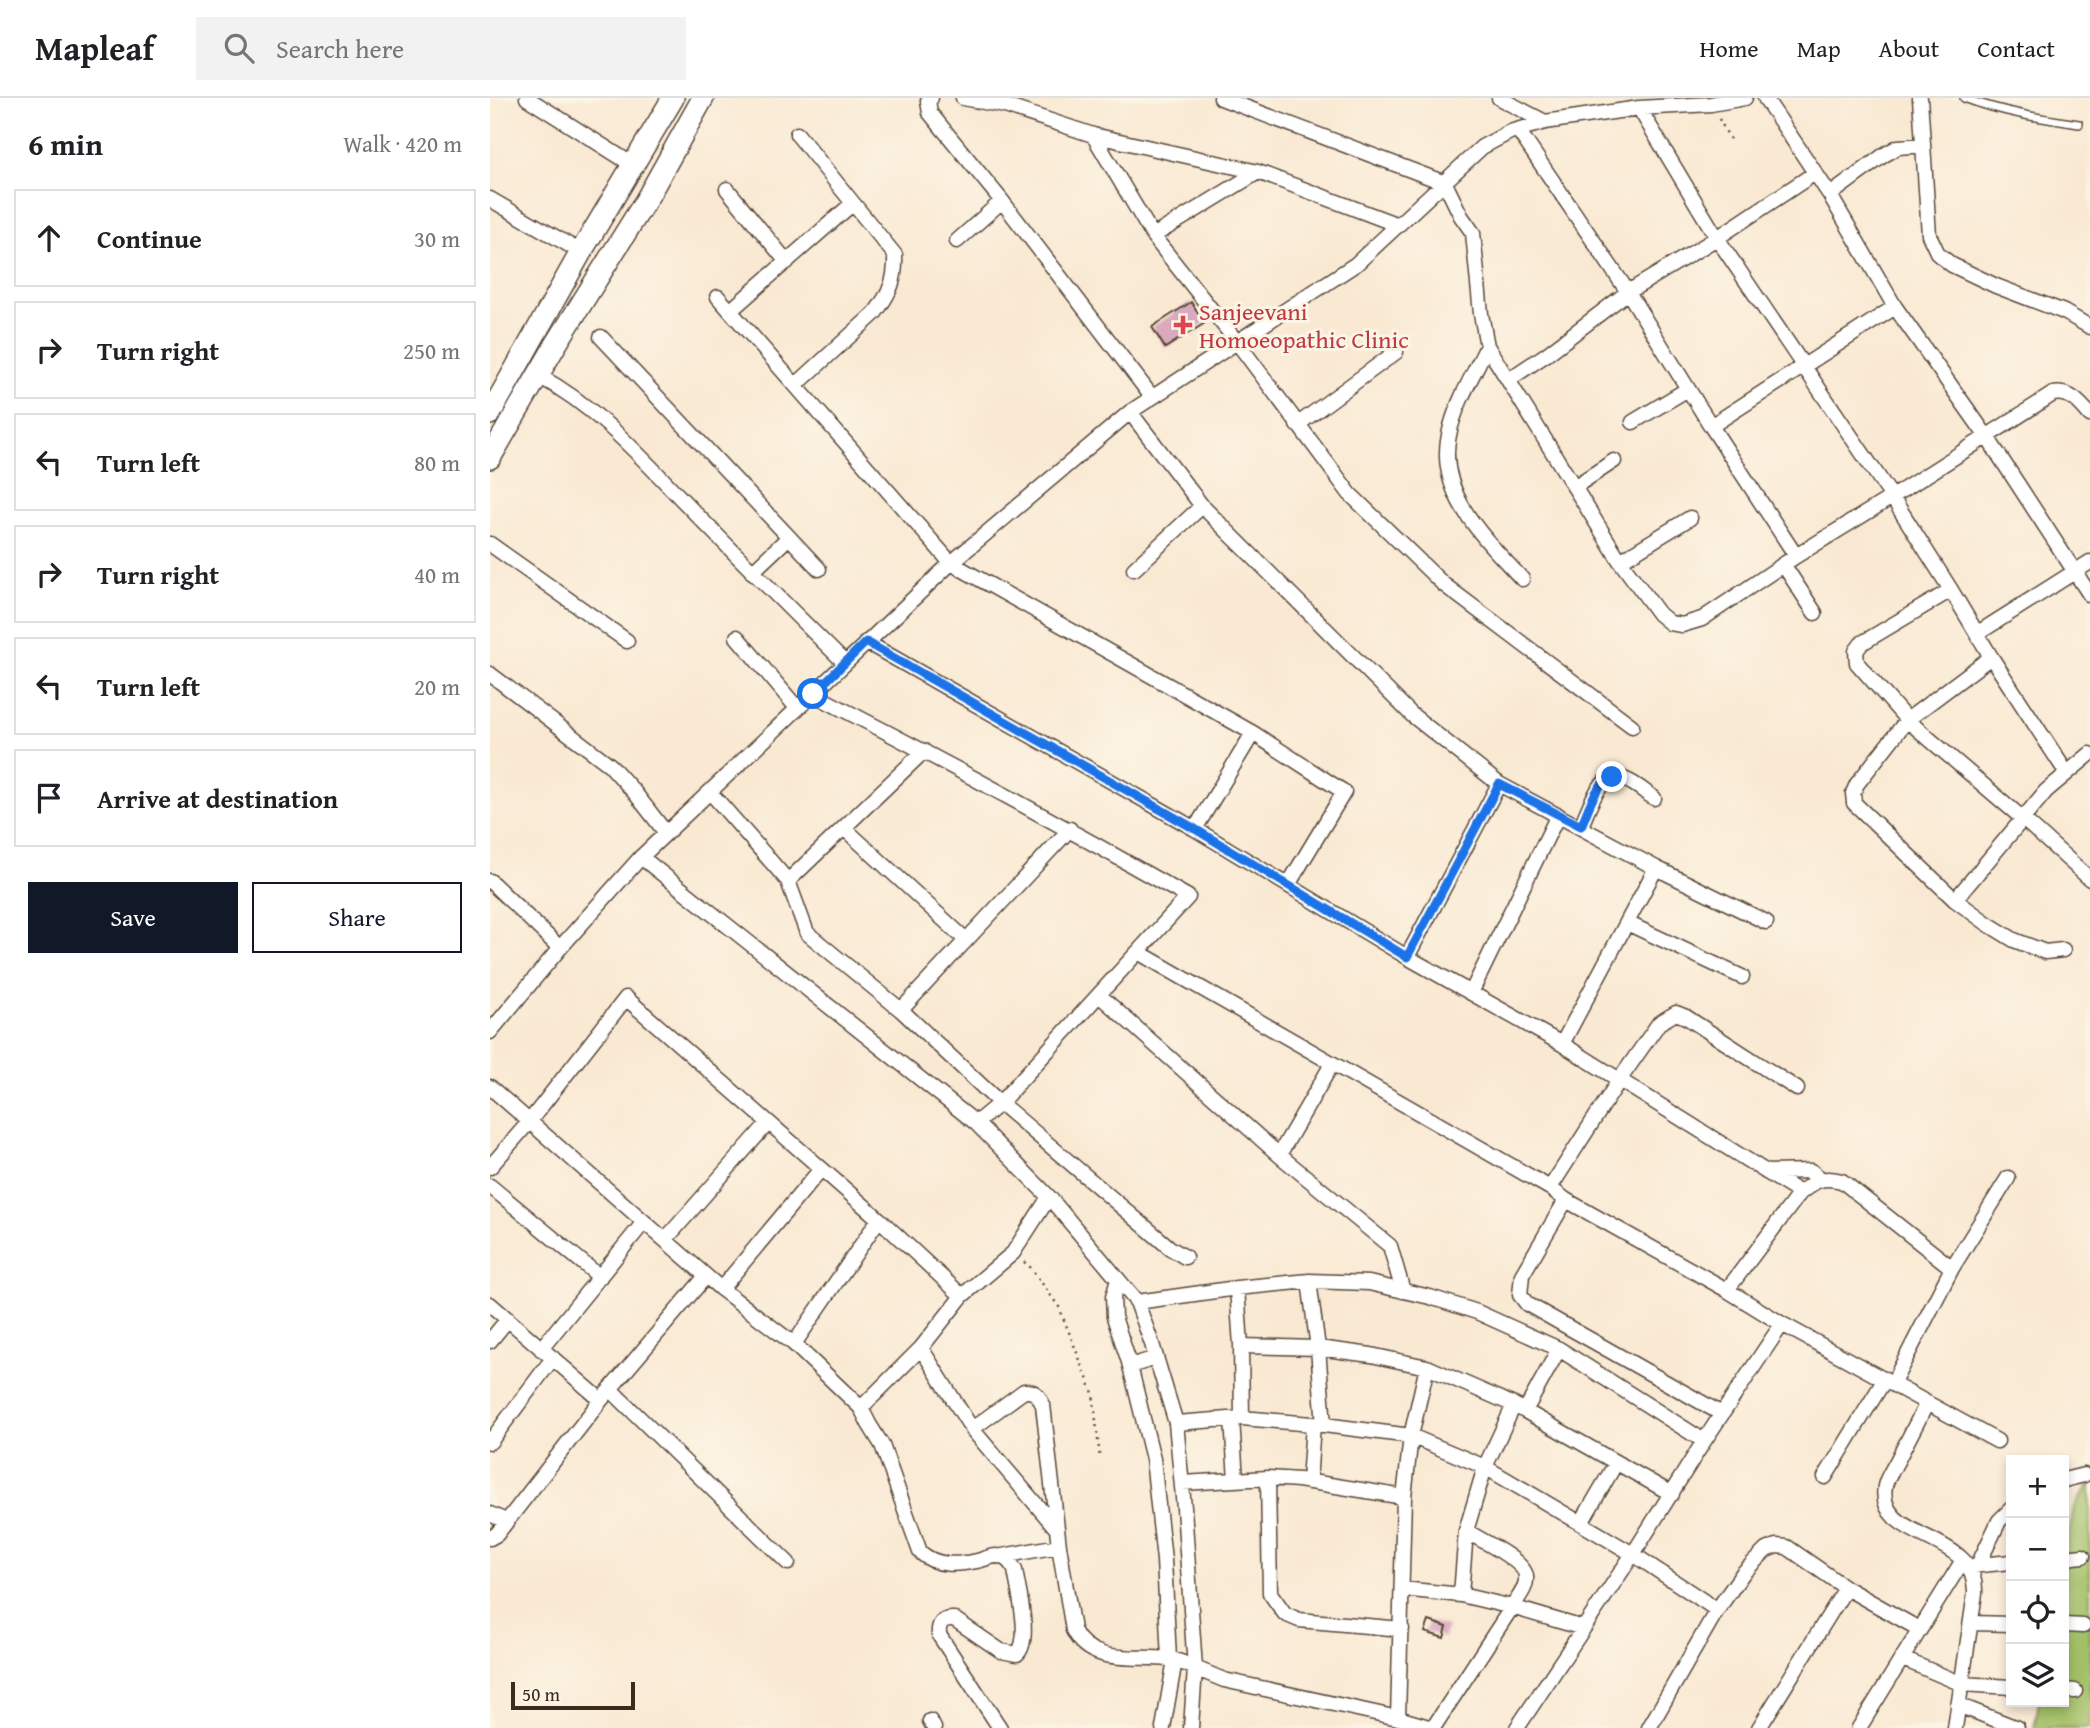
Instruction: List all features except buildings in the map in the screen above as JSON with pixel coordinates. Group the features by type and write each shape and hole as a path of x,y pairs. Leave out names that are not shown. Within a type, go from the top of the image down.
{"street":[{"path":"527,98 633,165"},
{"path":"490,414 581,252 673,98"},
{"path":"490,457 646,200 703,98"},
{"path":"931,98 928,100 930,113 1002,201 1152,397"},
{"path":"963,98 1007,102 1093,135 1258,172 1398,225"},
{"path":"1222,98 1445,183 1461,216 1473,233 1481,314 1488,345 1620,561 1659,614 1670,623 1682,625 1702,620 1783,564 2053,394 2071,396 2090,415"},
{"path":"1499,98 1545,122"},
{"path":"490,1032 641,857 951,563 1130,412 1356,264 1482,147 1510,132 1545,122 1639,108 1711,104 1745,98"},
{"path":"1765,98 1830,195 1895,307 1987,437 2090,595"},
{"path":"1920,98 1929,235 1938,254 1952,265 1996,286 2064,312 2090,327"},
{"path":"1639,108 1717,238 1892,497 2066,772"},
{"path":"1518,130 1628,292 1796,556"},
{"path":"796,385 875,313 885,300 895,271 895,255 797,134"},
{"path":"1093,135 1153,236 1237,342 1350,494 1443,584 1632,726"},
{"path":"1830,195 1898,147 1923,145"},
{"path":"1153,236 1258,172"},
{"path":"1508,380 1628,292 1717,238 1815,173"},
{"path":"727,189 787,262"},
{"path":"490,199 581,252"},
{"path":"957,242 1002,201"},
{"path":"730,311 852,204"},
{"path":"718,297 951,563 1253,733 1343,792 1288,885"},
{"path":"1712,426 1895,307"},
{"path":"601,337 819,569"},
{"path":"1488,345 1449,433 1448,471 1472,525 1522,579"},
{"path":"1297,425 1396,352"},
{"path":"539,376 561,388 614,430 844,662"},
{"path":"1633,422 1688,389"},
{"path":"1130,412 1202,506 1412,715 1499,784 1656,868 1766,922"},
{"path":"1574,487 1614,461"},
{"path":"1134,569 1202,506"},
{"path":"1620,561 1690,518"},
{"path":"752,572 789,537"},
{"path":"490,544 627,640"},
{"path":"1978,633 2090,562"},
{"path":"1783,564 1815,612"},
{"path":"1951,590 1863,643 1856,651 1857,663 1907,720 2090,879"},
{"path":"737,637 797,708"},
{"path":"866,642 1195,829 1407,957 1562,1044 1800,1193"},
{"path":"1991,657 1907,720 1857,784 1853,793 1854,803 1955,900 1987,925 2014,940 2045,952 2063,950"},
{"path":"490,674 610,765 666,833"},
{"path":"813,694 1070,829 1188,897 1000,1103 976,1123"},
{"path":"1195,829 1253,733"},
{"path":"788,881 924,751"},
{"path":"1955,900 2046,791 2090,754"},
{"path":"1581,826 1600,786 1612,777 1623,778 1654,798"},
{"path":"1407,957 1499,784"},
{"path":"710,792 788,881 807,933 901,1010 1000,1103 1170,1248 1185,1257"},
{"path":"1471,993 1559,815"},
{"path":"844,828 966,940"},
{"path":"901,1010 1070,829"},
{"path":"641,857 976,1123 1049,1197 1137,1302 1153,1459 1170,1510 1175,1558 1195,1668 1191,1728"},
{"path":"1562,1044 1656,868"},
{"path":"490,881 560,948"},
{"path":"1627,923 1742,977"},
{"path":"1138,952 1782,1324 1997,1441"},
{"path":"1099,995 1279,1155 1390,1246 1403,1291"},
{"path":"490,1167 529,1122 626,998 962,1296"},
{"path":"1550,1188 1659,1023 1675,1013 1686,1017 1797,1088"},
{"path":"1279,1155 1332,1064"},
{"path":"490,1087 721,1289 794,1344 861,1408 882,1445 920,1552 928,1559 941,1564 1059,1546"},
{"path":"665,1240 768,1122"},
{"path":"721,1289 821,1169"},
{"path":"1766,1172 1811,1171 1821,1179"},
{"path":"1727,1290 1800,1193 1826,1177 1842,1181 1952,1268"},
{"path":"1825,1477 1889,1381 1952,1268 2008,1178"},
{"path":"490,1186 600,1277"},
{"path":"861,1408 921,1349 962,1296 1013,1253 1049,1197"},
{"path":"1566,1200 1521,1275 1520,1295 1527,1304 1720,1416"},
{"path":"794,1344 878,1219"},
{"path":"490,1443 547,1353 600,1277 644,1222"},
{"path":"490,1538 497,1534 605,1395 706,1276"},
{"path":"1118,1279 1113,1307 1176,1423 1182,1483 1170,1510 1175,1558 1172,1660 1163,1728"},
{"path":"1308,1482 1318,1424 1318,1348 1310,1282"},
{"path":"1137,1302 1237,1288 1310,1282 1369,1283 1430,1297 1477,1312 1559,1349 1706,1438"},
{"path":"1236,1480 1241,1346 1237,1288"},
{"path":"490,1304 547,1353 605,1395 788,1563"},
{"path":"490,1341 508,1319"},
{"path":"1517,1728 1782,1324"},
{"path":"1241,1346 1318,1348 1371,1355 1427,1367 1519,1408 1672,1494"},
{"path":"921,1349 972,1429 1057,1529"},
{"path":"1461,1595 1466,1531 1485,1467 1519,1408 1559,1349"},
{"path":"1398,1718 1404,1497 1411,1436 1427,1367"},
{"path":"972,1429 1024,1391 1031,1390 1037,1394 1043,1405 1059,1546 1073,1630 1078,1642 1086,1648 1103,1656 1172,1660 1224,1680 1398,1718 1426,1727 1525,1586 1527,1574 1517,1561 1466,1531"},
{"path":"1927,1403 1885,1482 1884,1499 1887,1511 1897,1520 1958,1555 1970,1564 1975,1578 1955,1728"},
{"path":"1176,1423 1237,1418 1318,1424 1411,1436 1485,1467 1633,1554 1717,1610"},
{"path":"1581,1523 1616,1463"},
{"path":"2069,1479 2084,1475"},
{"path":"1182,1483 1268,1478 1404,1497"},
{"path":"1268,1478 1270,1593 1285,1614 1299,1620 1402,1629"},
{"path":"490,1514 506,1521"},
{"path":"1859,1728 1919,1629 2006,1514"},
{"path":"1649,1728 1717,1610 1743,1573 1766,1550 1776,1546 1787,1547 1846,1588 1919,1629"},
{"path":"1000,1728 955,1662 939,1635 939,1628 941,1622 947,1618 954,1619 1000,1651 1017,1654 1021,1651 1024,1634 1014,1570 1011,1563 1002,1556"},
{"path":"2069,1557 2083,1556"},
{"path":"1970,1564 2006,1562"},
{"path":"1759,1728 1846,1588"},
{"path":"1402,1589 1461,1595 1583,1628"},
{"path":"1970,1623 2006,1624"},
{"path":"2069,1625 2083,1626"},
{"path":"1903,1659 1962,1685 2006,1687"},
{"path":"1958,1705 2017,1728"}],"lane":[{"path":"1964,98 2027,116 2079,124"}],"path":[{"path":"1711,104 1731,141"},
{"path":"1013,1253 1031,1268 1059,1307 1071,1334 1094,1393 1100,1460"}],"green space":[{"path":"2090,1483 2090,1728 2034,1728 2038,1707 2069,1707 2069,1535 2074,1507"}],"place":[{"name":"Sanjeevani Homoeopathic Clinic","path":"1183,325"}],"route":[{"path":"813,694 866,642 1195,829 1407,957 1499,784 1581,826 1600,786 1612,777"}]}
